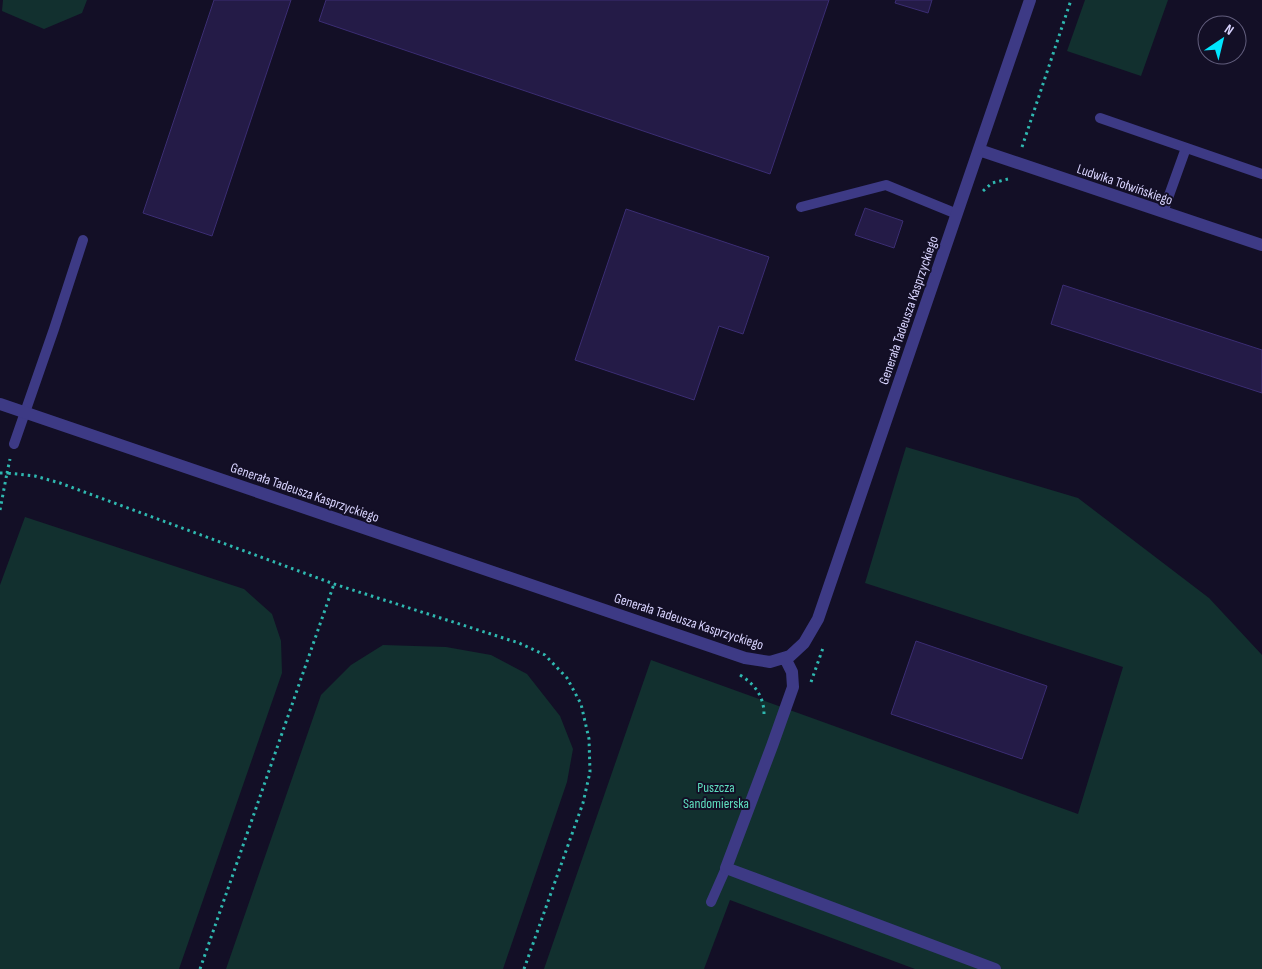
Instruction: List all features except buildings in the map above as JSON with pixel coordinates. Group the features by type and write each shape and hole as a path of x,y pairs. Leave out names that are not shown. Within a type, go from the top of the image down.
{"street":[{"name":"Generała Tadeusza Kasprzyckiego","path":"0,404 745,658 770,662 785,658 790,656 804,643 818,619 1030,0"},
{"name":"Ludwika Tołwińskiego","path":"979,150 1262,245"},
{"path":"785,658 792,672 793,687 726,868 995,969"}],"lane":[{"path":"1100,118 1262,174"},
{"path":"1163,212 1186,148"},
{"path":"802,207 886,185 957,214"},
{"path":"14,444 83,240"},
{"path":"711,902 726,868"}],"path":[{"path":"981,197 984,190 992,184 1012,178 1071,0"},
{"path":"0,510 14,444"},
{"path":"0,474 36,476 60,483 334,584 519,643 545,655 567,678 580,704 589,739 590,772 583,803 524,969"},
{"path":"200,969 334,584"},
{"path":"810,684 823,647"},
{"path":"735,672 749,680 759,692 764,706 764,717"}],"green space":[{"path":"3,0 87,0 82,13 44,29 2,11"},
{"path":"1085,0 1168,0 1141,76 1067,51"},
{"name":"Puszcza Sandomierska","path":"906,447 1078,498 1209,598 1262,655 1262,969 915,969 730,900 704,969 544,969 651,660 1078,814 1123,667 865,583"},
{"path":"25,517 244,589 272,614 281,641 282,673 179,969 0,969 0,585"},
{"path":"383,645 446,647 491,655 527,674 560,716 573,749 567,782 503,969 226,969 321,695 351,665"}]}
